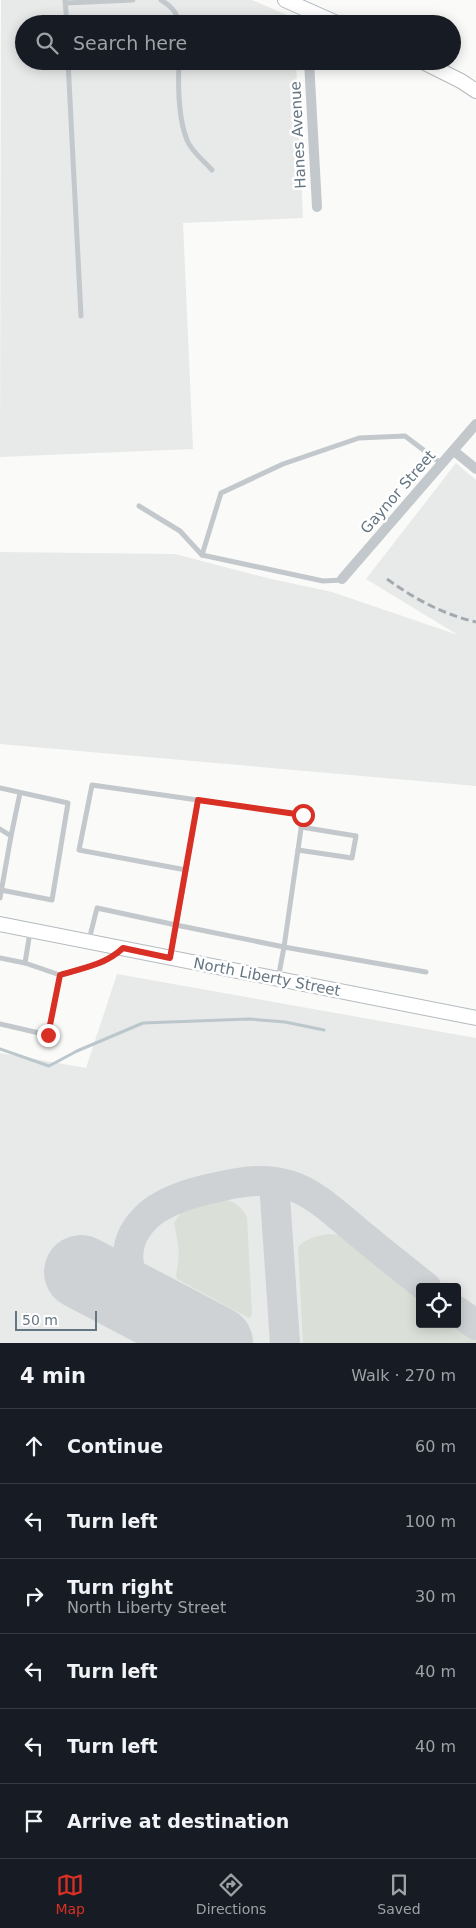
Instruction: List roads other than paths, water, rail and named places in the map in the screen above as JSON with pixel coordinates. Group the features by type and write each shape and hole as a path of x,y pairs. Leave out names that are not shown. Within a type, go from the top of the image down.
{"main road":[{"path":"285,0 319,15"},
{"path":"439,70 476,91"},
{"name":"North Liberty Street","path":"0,924 89,940 170,958 476,1018"}],"street":[{"path":"306,9 306,15"},
{"name":"Hanes Avenue","path":"309,70 316,207"},
{"name":"Gaynor Street","path":"342,580 476,424"},
{"path":"454,451 476,468"}],"lane":[{"path":"67,15 66,2 133,0"},
{"path":"161,0 169,5 177,15"},
{"path":"68,70 81,316"},
{"path":"179,70 182,120 187,141 212,170"},
{"path":"202,555 221,492 283,464 360,438 406,436 442,464"},
{"path":"139,506 180,531 202,555 323,581 342,580"},
{"path":"186,870 79,850 92,784 303,815 278,979"},
{"path":"0,788 68,804 52,900 1,890"},
{"path":"0,898 20,793"},
{"path":"170,958 198,800"},
{"path":"298,850 352,858 356,836 301,828"},
{"path":"0,829 11,836"},
{"path":"89,940 97,908 284,947 426,972"},
{"path":"25,963 31,929"},
{"path":"0,958 25,963 60,975 104,962 114,957 123,948"},
{"path":"0,1024 48,1035 60,975"}],"waterway":[{"path":"0,1049 49,1066 77,1051 143,1023 249,1019 285,1022 324,1030"}],"railway":[{"path":"387,579 429,605 452,615 476,622"}]}
